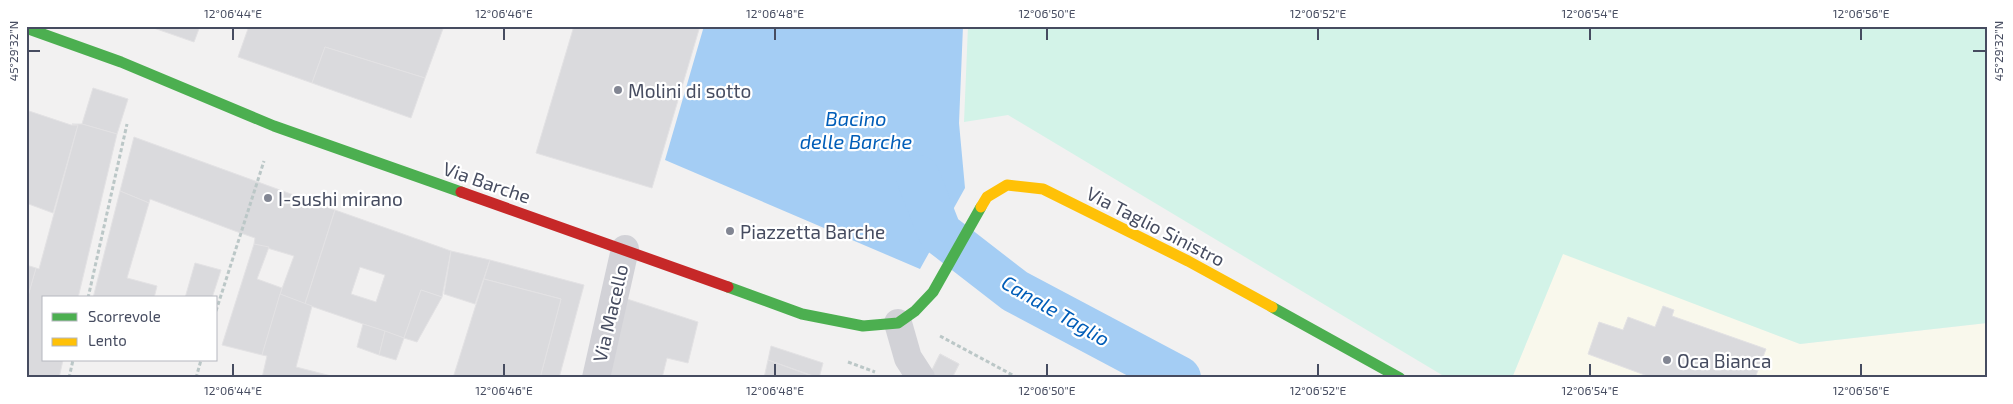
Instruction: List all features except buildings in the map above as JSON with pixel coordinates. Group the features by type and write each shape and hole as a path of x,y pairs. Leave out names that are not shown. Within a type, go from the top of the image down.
{"street":[{"name":"Via Barche","path":"26,28 121,62 274,126 625,249 802,314 863,326 898,323"},
{"name":"Via Taglio Sinistro","path":"898,323 915,311 933,292 987,196 1007,185 1044,189 1188,261 1400,378"},
{"name":"Via Macello","path":"596,378 625,249"},
{"path":"898,323 908,358 921,378"}],"path":[{"path":"88,296 128,124"},
{"path":"218,305 274,126"},
{"path":"937,335 1018,378"},
{"path":"842,360 882,375"},
{"path":"69,378 73,362"},
{"path":"196,378 200,362"}],"shaded area":[{"path":"1563,253 1800,344 1987,323 1987,378 1512,378"}],"green space":[{"path":"968,26 1987,26 1987,323 1800,344 1563,254 1512,378 1447,378 1008,115 964,122"}],"water":[{"name":"Bacino delle Barche","path":"704,26 963,26 959,123 965,188 920,269 665,160"}],"waterway":[{"name":"Canale Taglio","path":"918,177 940,233 1015,291 1179,378"}],"traffic: fast":[{"path":"26,28 121,62 274,126 461,192"},
{"path":"728,287 802,314 863,326 898,323 915,311 933,292 981,207"},
{"path":"1272,307 1400,378"}],"traffic: slow":[{"path":"981,207 987,197 1007,185 1043,189 1188,261 1272,307"}],"traffic: jam":[{"path":"461,192 728,287"}],"place":[{"name":"Molini di sotto","path":"618,90"},
{"name":"I-sushi mirano","path":"268,198"},
{"name":"Piazzetta Barche","path":"730,231"},
{"name":"Oca Bianca","path":"1667,360"}]}
